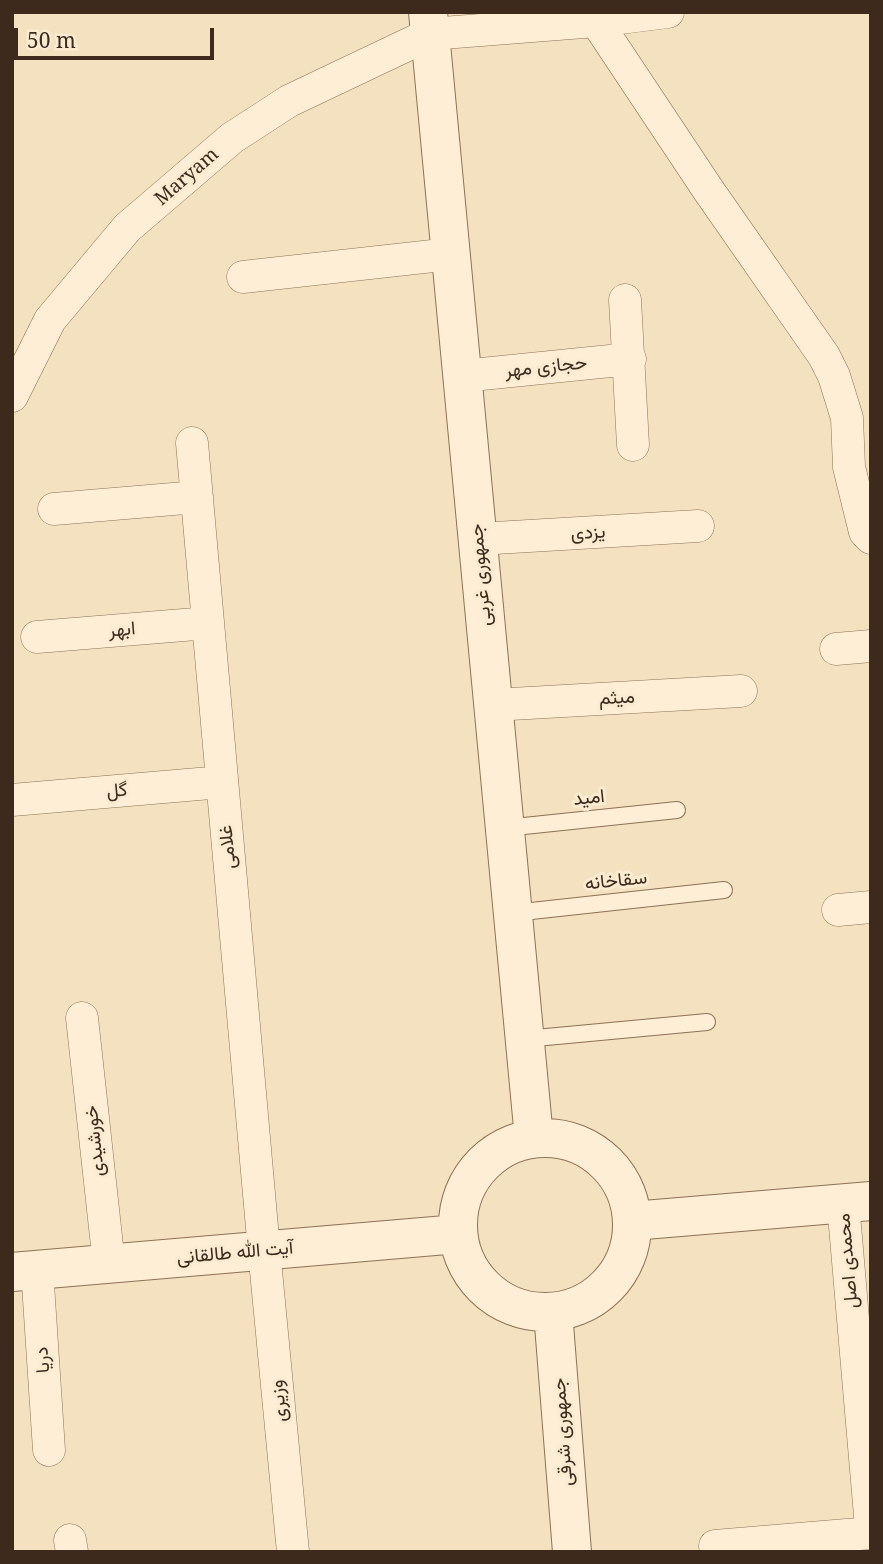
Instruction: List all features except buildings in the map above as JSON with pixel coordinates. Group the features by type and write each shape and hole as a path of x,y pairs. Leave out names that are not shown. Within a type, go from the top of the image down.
{"street":[{"path":"429,23 668,12"},
{"path":"597,15 709,191 824,356 834,376 847,418 849,467 865,532 871,538"},
{"name":"جمهوری غربی","path":"429,23 534,1138"},
{"name":"Maryam","path":"12,396 50,320 127,228 232,138 289,101 429,23"},
{"path":"243,277 451,254"},
{"path":"625,300 633,445"},
{"name":"حجازی مهر","path":"462,376 630,359"},
{"name":"غلامی","path":"192,443 264,1250"},
{"path":"54,509 197,497"},
{"name":"یزدی","path":"478,540 698,526"},
{"name":"ابهر","path":"37,637 208,623"},
{"path":"836,649 871,646"},
{"name":"میثم","path":"493,705 741,691"},
{"name":"گل","path":"12,800 222,782"},
{"path":"838,910 871,907"},
{"name":"خورشیدی","path":"82,1018 109,1264"},
{"path":"534,1138 562,1139 589,1150 604,1162 611,1168 626,1193 632,1221 629,1247 624,1259 618,1272 601,1292 579,1305 553,1312 526,1310 501,1300 480,1283 465,1260 458,1234 459,1207 469,1181 486,1160 508,1145 534,1138"},
{"path":"632,1221 857,1202"},
{"name":"محمدی اصل","path":"857,1202 871,1527"},
{"name":"آیت الله طالقانی","path":"24,1270 458,1234"},
{"name":"وزیری","path":"264,1250 293,1552"},
{"name":"دریا","path":"24,1270 49,1450"},
{"name":"جمهوری شرقی","path":"553,1312 572,1552"},
{"path":"715,1546 871,1533"}],"lane":[{"name":"امید","path":"505,828 677,810"},
{"name":"سقاخانه","path":"513,913 724,890"},
{"path":"525,1039 707,1022"}]}
